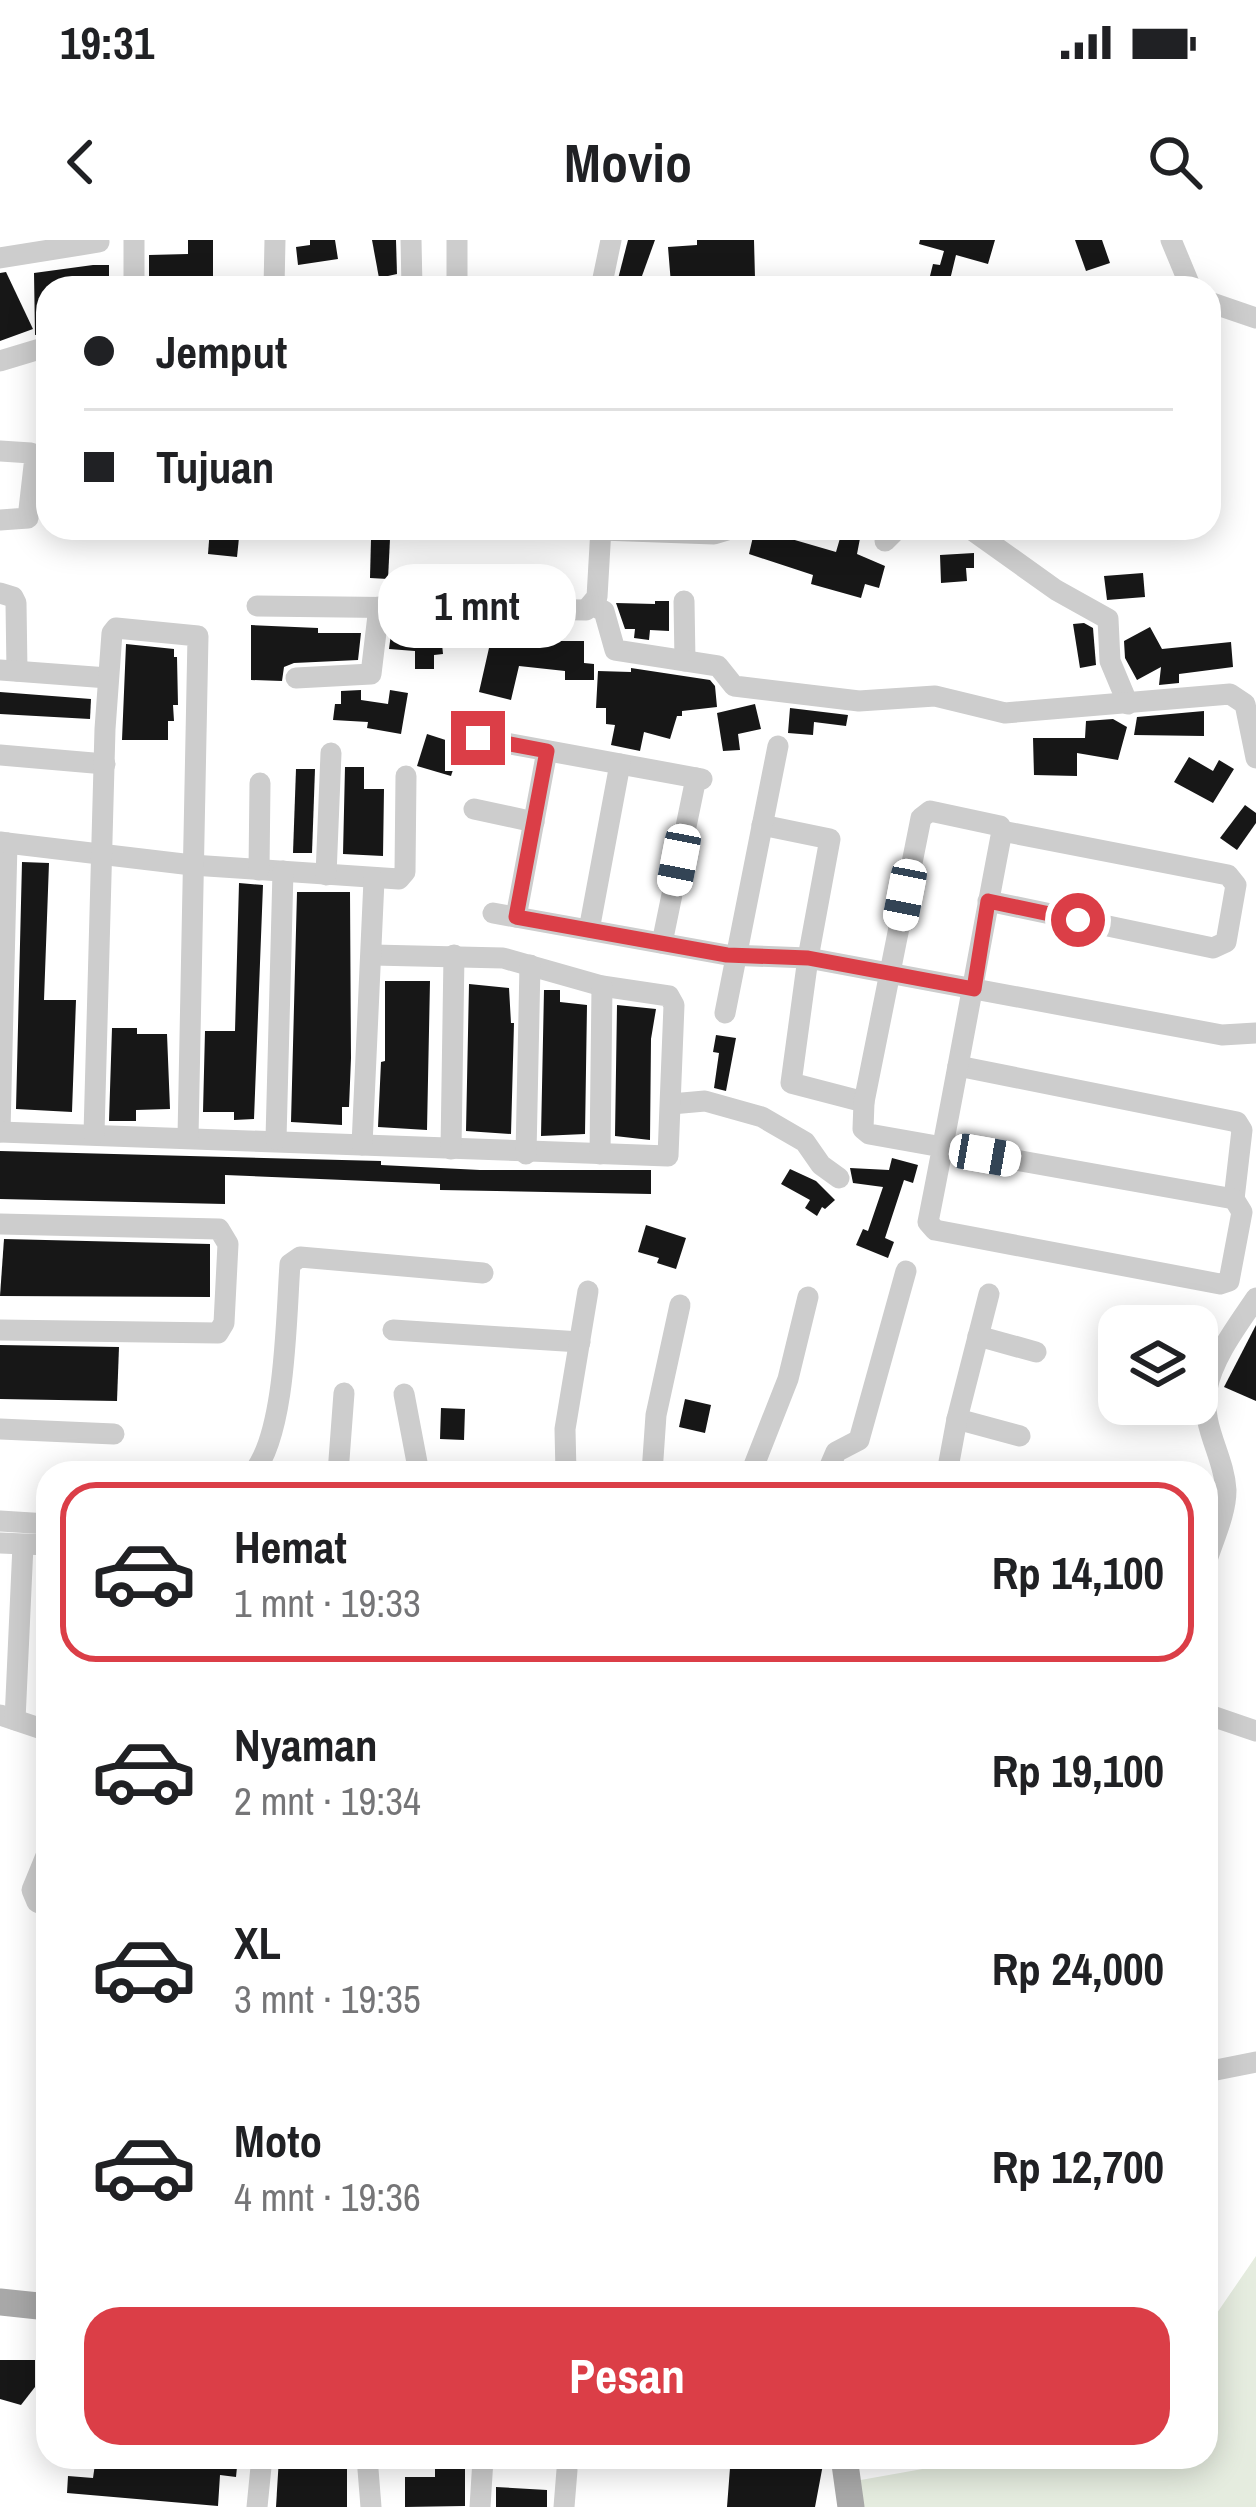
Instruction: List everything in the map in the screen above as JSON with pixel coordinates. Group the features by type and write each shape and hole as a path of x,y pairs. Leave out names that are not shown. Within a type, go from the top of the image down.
{"main road":[{"path":"0,2302 36,2306"},
{"path":"846,2469 851,2507"}],"street":[{"path":"134,240 134,276"},
{"path":"274,276 275,240"},
{"path":"410,240 412,276"},
{"path":"457,240 457,276"},
{"path":"604,276 611,240"},
{"path":"1171,240 1186,276"},
{"path":"0,258 99,242"},
{"path":"1221,306 1256,318"},
{"path":"0,361 36,350"},
{"path":"0,451 35,458 28,518 0,520"},
{"path":"593,606 600,540"},
{"path":"986,540 1056,590 1108,619 1110,661 1128,704"},
{"path":"0,593 13,597 16,604 8,670 108,678"},
{"path":"684,601 685,661"},
{"path":"257,606 586,610 593,606"},
{"path":"593,606 604,611 615,650 722,668 734,686 859,700 935,696 1005,713 1238,697 1245,704 1256,758"},
{"path":"296,678 371,674 380,608"},
{"path":"94,1135 108,678 116,628 198,636 188,1137"},
{"path":"478,738 699,778 662,944"},
{"path":"725,1013 778,746"},
{"path":"547,751 534,822 505,915 737,955 808,958 1222,1035 1256,1033"},
{"path":"326,875 331,753"},
{"path":"0,755 105,764"},
{"path":"589,930 620,764"},
{"path":"373,956 503,958 674,1000 668,1156 0,1132 3,842 259,871 374,880 404,877 406,776"},
{"path":"259,871 260,783"},
{"path":"474,809 534,822"},
{"path":"958,1066 1237,1122 1242,1130 1234,1199 1242,1212 1228,1281 1220,1285 934,1230 928,1222 943,1147 958,1066 974,989 1002,831 1000,826 930,811 921,818 864,1102 861,1122 869,1134 943,1147 1234,1199"},
{"path":"762,825 830,839 791,1083 864,1102"},
{"path":"988,901 1214,948 1226,942 1236,885 1228,875 1002,831"},
{"path":"277,1139 283,871"},
{"path":"362,1145 374,880"},
{"path":"451,1149 454,955"},
{"path":"526,1154 530,965"},
{"path":"600,1154 602,986"},
{"path":"671,1104 705,1101 762,1117 805,1142 821,1165 839,1178"},
{"path":"0,1224 219,1229 228,1244 224,1324 218,1333 0,1330"},
{"path":"262,1461 278,1407 293,1259 483,1273"},
{"path":"832,1461 836,1452 859,1440 906,1271"},
{"path":"566,1461 565,1429 588,1291"},
{"path":"949,1461 989,1294"},
{"path":"756,1461 781,1402 808,1297"},
{"path":"1218,1521 1226,1493 1209,1433 1208,1383 1228,1340 1256,1298"},
{"path":"653,1461 656,1415 680,1305"},
{"path":"393,1330 580,1342"},
{"path":"978,1336 1036,1352"},
{"path":"339,1461 344,1393"},
{"path":"404,1394 416,1461"},
{"path":"957,1419 1020,1436"},
{"path":"0,1429 114,1433"},
{"path":"0,1521 36,1523"},
{"path":"0,1543 36,1545"},
{"path":"23,1544 5,1720 36,1729"},
{"path":"1218,1718 1256,1731"},
{"path":"1218,2070 1256,2062"},
{"path":"257,2507 261,2469"},
{"path":"368,2469 370,2507"},
{"path":"480,2507 482,2469"},
{"path":"564,2507 567,2470"}],"shaded area":[{"path":"1256,2256 1256,2507 859,2507 855,2481 922,2469 1218,2469 1218,2311"}],"building":[{"path":"188,240 213,240 213,276 149,276 149,255 188,254"},
{"path":"310,240 335,240 338,259 298,265 296,247 310,245"},
{"path":"372,240 396,240 397,274 379,276"},
{"path":"628,240 655,240 642,276 619,276"},
{"path":"697,240 754,240 755,276 670,276 668,247 697,245"},
{"path":"920,240 995,240 988,264 956,255 951,276 930,276 944,251 919,244"},
{"path":"1075,240 1102,240 1110,263 1086,271"},
{"path":"109,265 109,276 36,276 35,335 34,273"},
{"path":"6,272 33,329 0,341 0,273"},
{"path":"209,540 239,540 237,557 208,554"},
{"path":"371,540 390,540 388,579 370,578"},
{"path":"752,540 795,540 836,552 840,540 860,540 857,554 885,566 879,588 865,584 861,598 811,584 813,575 749,554"},
{"path":"974,553 974,568 966,568 967,581 941,583 940,555"},
{"path":"1143,573 1145,597 1107,600 1104,576"},
{"path":"669,601 669,631 650,630 649,640 634,638 635,629 625,629 616,603"},
{"path":"484,624 484,630 559,632 558,641 584,641 584,663 594,664 594,680 565,680 565,671 519,666 511,700 479,692 489,648 442,644 443,654 434,655 434,669 415,669 415,651 389,649 397,628"},
{"path":"1073,624 1093,628 1096,665 1080,668"},
{"path":"251,625 361,633 358,660 294,663 284,667 282,681 251,680"},
{"path":"1150,627 1162,649 1231,642 1233,667 1179,674 1179,683 1159,685 1161,667 1137,680 1125,658 1124,641"},
{"path":"126,644 174,649 178,705 173,705 174,721 168,721 168,740 122,740"},
{"path":"631,668 710,680 717,707 682,711 670,739 644,732 640,751 611,745 615,725 606,724 606,708 596,708 598,671 631,672"},
{"path":"361,690 361,700 388,704 390,690 408,693 401,734 367,728 368,722 333,720 341,691"},
{"path":"0,692 91,699 90,719 0,714"},
{"path":"755,704 761,729 738,734 740,750 723,751 717,713"},
{"path":"790,708 848,715 846,726 814,722 813,735 788,733"},
{"path":"1204,711 1204,736 1134,735 1137,717"},
{"path":"1113,719 1127,727 1118,760 1077,753 1077,776 1034,775 1033,738 1085,738 1086,721"},
{"path":"427,734 461,745 451,776 417,766"},
{"path":"1189,757 1213,771 1219,760 1234,769 1213,803 1174,782"},
{"path":"345,767 364,767 364,789 384,789 383,856 343,854"},
{"path":"296,769 315,769 312,853 293,853"},
{"path":"1245,805 1256,813 1256,823 1237,850 1220,838"},
{"path":"22,862 49,863 44,1000 76,1000 72,1112 16,1109"},
{"path":"239,883 263,885 254,1119 234,1120 234,1112 203,1112 205,1031 235,1031"},
{"path":"297,892 350,892 351,1058 349,1107 342,1107 342,1125 291,1122"},
{"path":"385,981 430,981 427,1130 378,1127 381,1062 385,1061"},
{"path":"469,984 509,988 514,1023 511,1134 466,1131"},
{"path":"544,990 560,990 560,1002 587,1005 585,1134 541,1136"},
{"path":"617,1005 656,1009 651,1039 650,1140 615,1136"},
{"path":"112,1028 167,1034 170,1109 136,1110 136,1121 109,1121"},
{"path":"716,1035 736,1038 726,1091 714,1088 719,1053 713,1052"},
{"path":"0,1151 381,1161 381,1165 480,1170 651,1170 651,1194 440,1190 440,1184 225,1175 225,1204 0,1199"},
{"path":"892,1158 918,1165 913,1183 904,1180 885,1238 894,1242 888,1258 856,1245 863,1229 868,1231 883,1187 853,1183 850,1168 889,1170"},
{"path":"790,1169 816,1181 835,1200 817,1216 805,1208 810,1200 781,1184"},
{"path":"646,1225 686,1238 676,1269 638,1252"},
{"path":"4,1239 210,1244 210,1297 0,1296"},
{"path":"1256,1325 1256,1401 1224,1387"},
{"path":"0,1345 119,1347 117,1401 0,1399"},
{"path":"685,1399 711,1405 705,1433 679,1427"},
{"path":"441,1408 465,1409 464,1440 440,1439"},
{"path":"0,2360 35,2360 35,2387 21,2405 0,2399"},
{"path":"94,2469 237,2469 236,2477 220,2475 218,2506 67,2493 68,2476 93,2478"},
{"path":"278,2469 347,2469 347,2507 276,2507"},
{"path":"435,2469 465,2469 465,2506 405,2507 405,2477 435,2477"},
{"path":"730,2469 822,2469 815,2507 727,2507"},
{"path":"496,2487 547,2490 547,2507 496,2507"}],"route":[{"path":"478,738 547,751 516,917 727,955 808,958 974,989 988,901 1078,920"}]}
